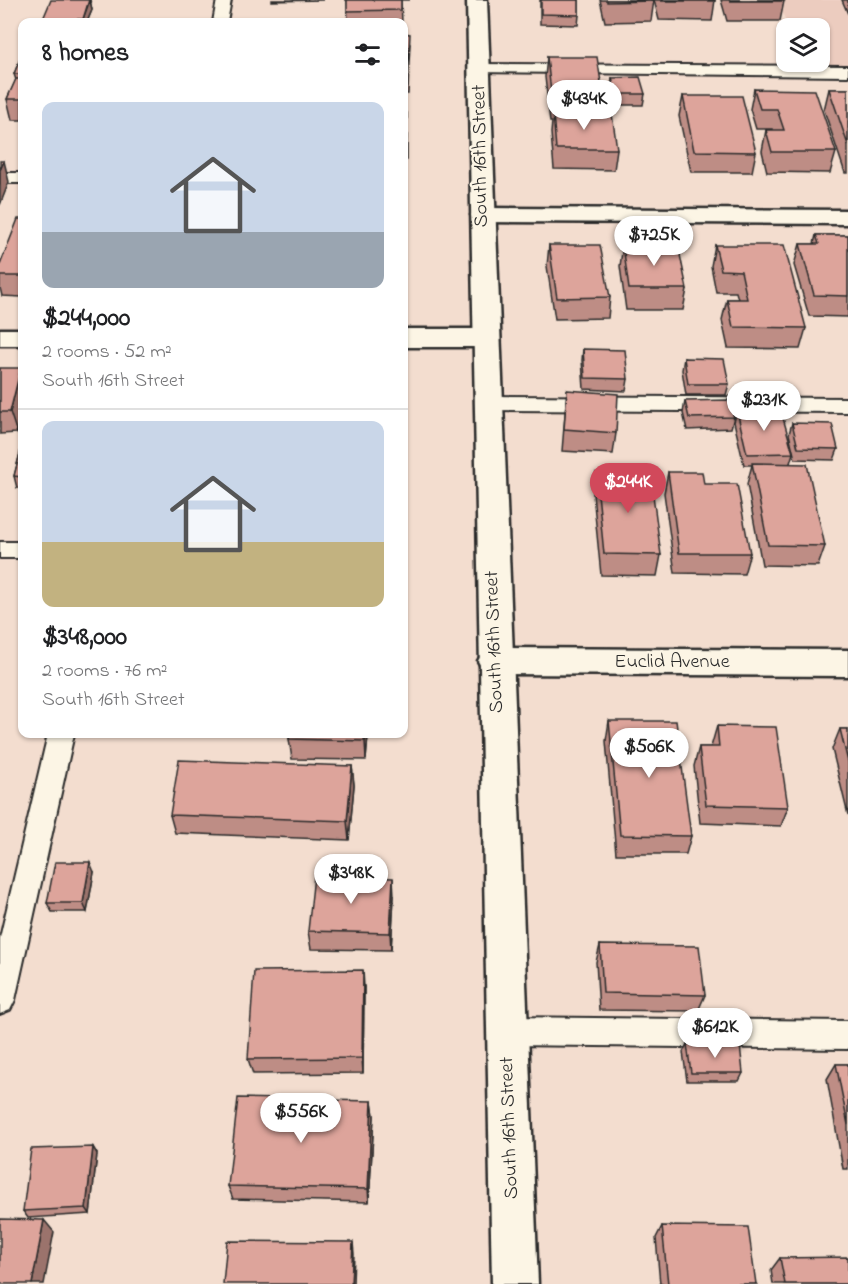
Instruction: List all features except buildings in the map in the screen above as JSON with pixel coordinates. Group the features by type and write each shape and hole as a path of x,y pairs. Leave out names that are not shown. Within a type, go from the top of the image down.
{"main road":[{"name":"South 16th Street","path":"477,0 485,338 515,1284"},
{"path":"483,215 848,217"},
{"path":"0,337 18,337"},
{"path":"408,338 485,338"},
{"name":"Euclid Avenue","path":"495,661 848,663"}],"lane":[{"path":"220,18 224,0"},
{"path":"479,69 848,71"},
{"path":"0,178 18,178"},
{"path":"487,404 848,405"},
{"path":"0,550 18,550"},
{"path":"0,1000 60,738"},
{"path":"507,1031 848,1035"}],"shaded area":[{"path":"778,0 848,0 848,71 830,71 830,18 784,18"}]}
